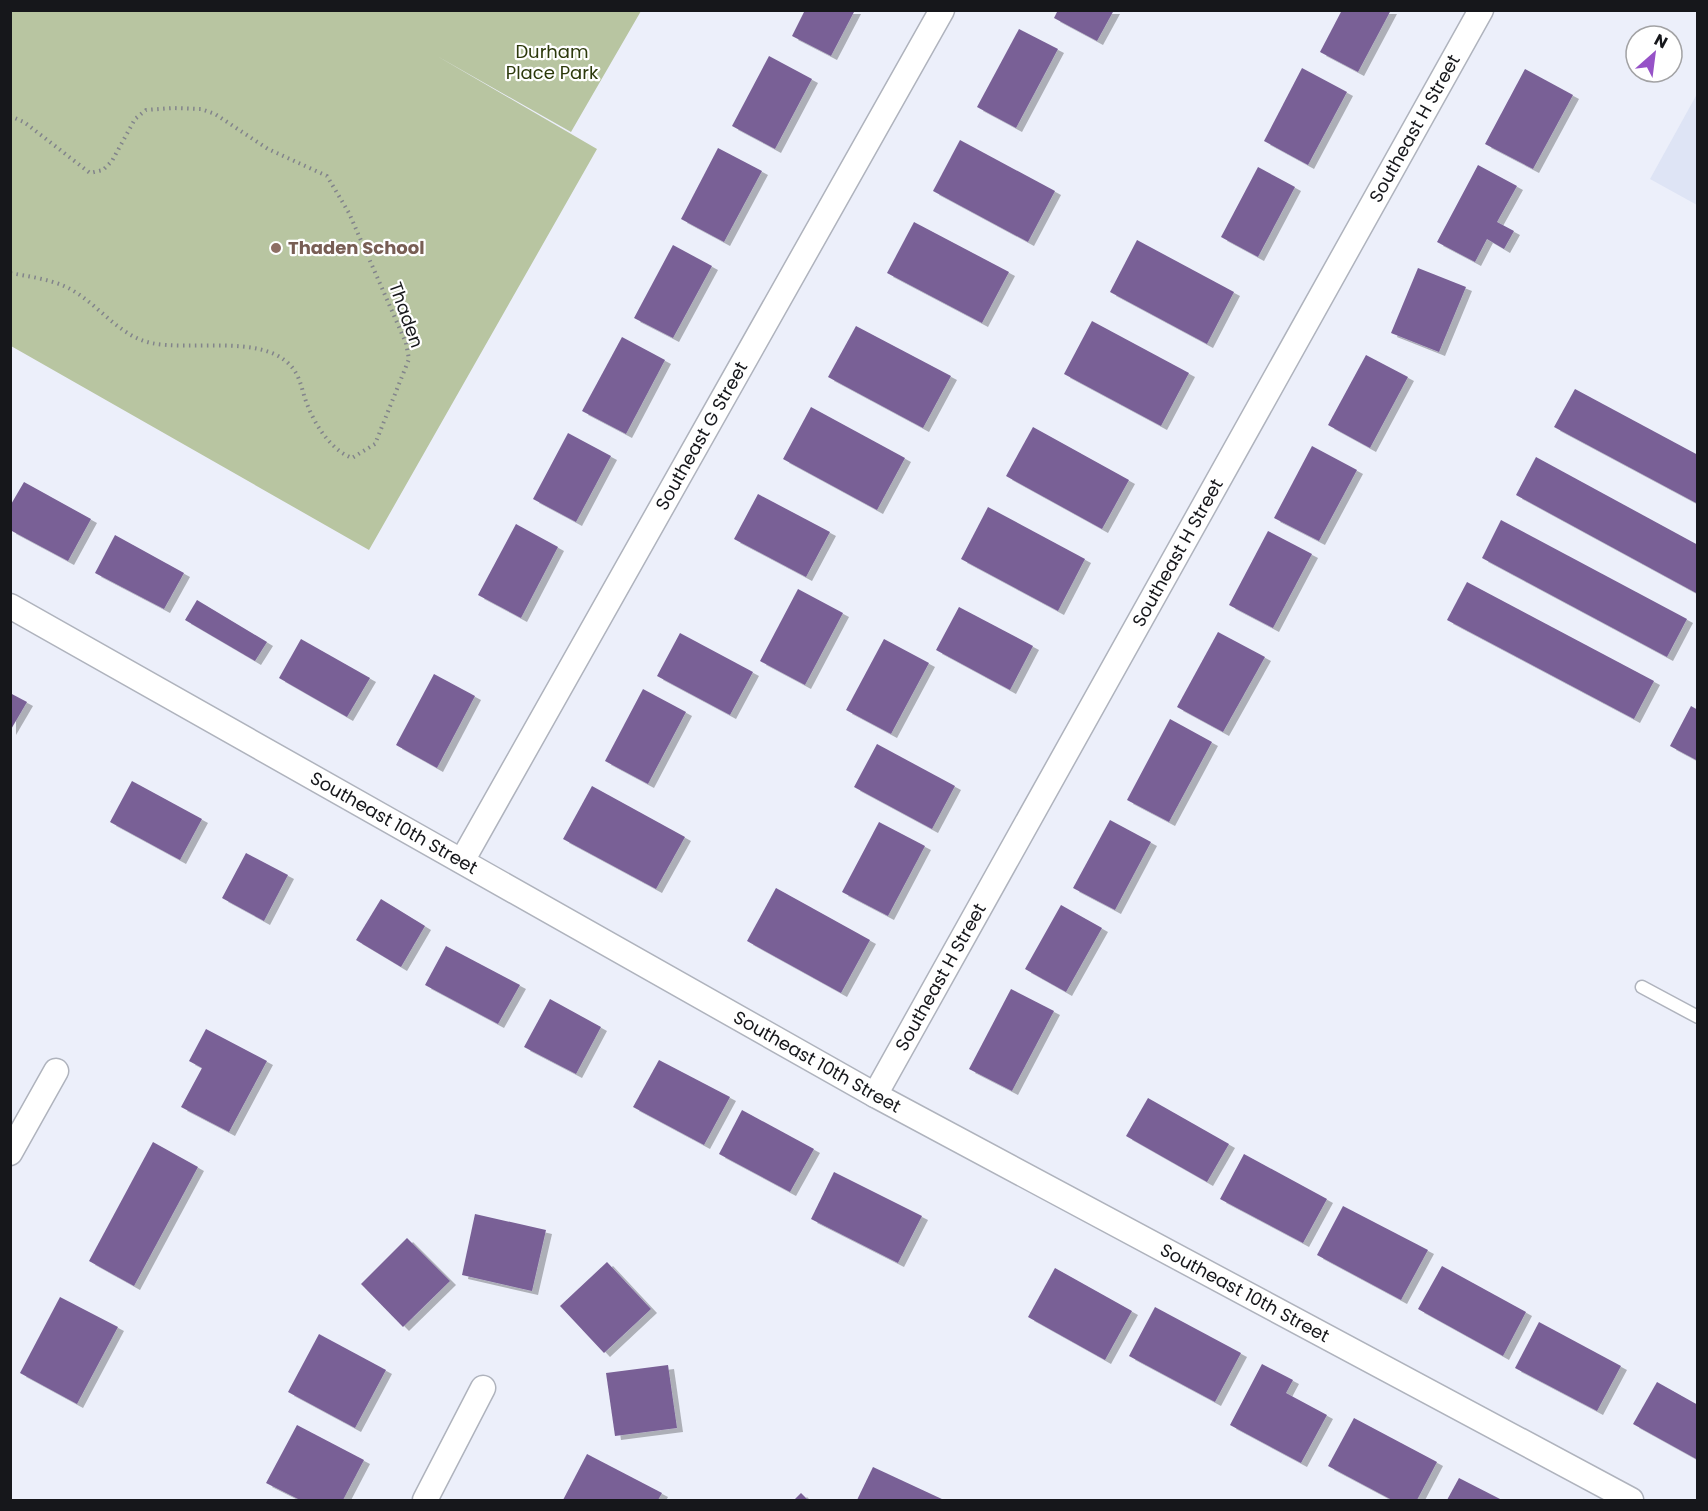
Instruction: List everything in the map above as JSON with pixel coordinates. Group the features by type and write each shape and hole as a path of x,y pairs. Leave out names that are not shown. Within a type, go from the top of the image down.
{"street":[{"name":"Southeast G Street","path":"462,861 942,10"},
{"name":"Southeast H Street","path":"875,1095 1481,10"},
{"name":"Southeast 10th Street","path":"10,606 875,1095 1631,1500"},
{"path":"10,1153 56,1071"},
{"path":"425,1500 483,1388"}],"lane":[{"path":"1642,987 1698,1017"}],"path":[{"name":"Thaden","path":"10,116 24,122 90,173 103,170 112,161 135,119 146,110 182,108 215,114 268,149 327,176 338,191 360,237 406,343 409,359 375,444 352,458 339,453 328,441 307,404 301,379 289,363 273,353 242,347 150,343 128,334 101,311 64,286 10,273"}],"shaded area":[{"path":"1697,94 1697,205 1650,179"}],"green space":[{"name":"Thaden School","path":"11,10 641,11 571,132 437,56 597,149 369,550 11,346"}],"building":[{"path":"805,10 855,10 831,56 792,36"},
{"path":"1058,10 1114,10 1097,41 1054,18"},
{"path":"1342,10 1391,10 1358,72 1320,52"},
{"path":"1019,29 1058,49 1016,128 977,107"},
{"path":"769,56 812,79 775,149 732,126"},
{"path":"1302,68 1347,92 1308,165 1264,141"},
{"path":"1525,69 1573,95 1533,169 1485,144"},
{"path":"960,140 1055,191 1028,242 933,191"},
{"path":"718,148 762,171 724,242 681,219"},
{"path":"1478,165 1517,186 1497,222 1514,231 1504,249 1487,239 1475,262 1437,242"},
{"path":"1258,167 1295,187 1258,257 1221,237"},
{"path":"914,222 1009,272 982,323 887,273"},
{"path":"1137,240 1234,292 1207,344 1110,292"},
{"path":"673,245 712,266 673,338 634,318"},
{"path":"1418,268 1466,287 1439,352 1391,333"},
{"path":"1092,321 1189,373 1161,426 1064,374"},
{"path":"856,326 951,376 923,428 828,377"},
{"path":"622,337 665,360 626,434 582,411"},
{"path":"1366,355 1408,377 1370,448 1328,425"},
{"path":"1575,389 1698,455 1698,504 1554,427"},
{"path":"811,407 905,458 877,510 783,459"},
{"path":"1033,427 1129,480 1102,529 1006,476"},
{"path":"568,433 611,456 576,522 533,499"},
{"path":"1312,446 1357,470 1319,541 1274,518"},
{"path":"1536,457 1698,545 1698,594 1516,495"},
{"path":"24,482 91,519 68,561 10,530 10,506"},
{"path":"758,494 830,532 806,577 734,539"},
{"path":"988,507 1085,559 1058,611 961,559"},
{"path":"1501,520 1687,619 1667,657 1482,558"},
{"path":"516,524 558,547 521,618 478,595"},
{"path":"1268,531 1312,554 1273,628 1229,605"},
{"path":"115,535 184,573 164,609 95,573"},
{"path":"1467,582 1654,681 1634,719 1447,620"},
{"path":"798,589 843,613 805,685 760,661"},
{"path":"197,600 267,642 255,661 185,620"},
{"path":"959,607 1033,646 1010,690 936,650"},
{"path":"1218,632 1265,657 1223,732 1177,707"},
{"path":"680,633 753,672 730,715 657,676"},
{"path":"301,639 370,678 347,717 279,678"},
{"path":"884,639 929,663 891,734 846,710"},
{"path":"434,674 475,696 437,768 396,745"},
{"path":"643,689 686,712 648,784 605,761"},
{"path":"10,693 27,702 10,731"},
{"path":"1691,706 1698,710 1698,761 1670,746"},
{"path":"1170,719 1212,742 1169,822 1127,800"},
{"path":"877,744 955,786 932,829 854,787"},
{"path":"132,781 202,819 180,860 110,822"},
{"path":"592,786 685,837 656,889 563,839"},
{"path":"1110,820 1151,842 1115,910 1073,888"},
{"path":"879,822 925,846 888,916 842,892"},
{"path":"246,853 288,875 264,921 222,898"},
{"path":"776,888 870,940 841,993 747,941"},
{"path":"381,899 425,926 401,967 356,940"},
{"path":"1061,905 1102,928 1066,992 1025,969"},
{"path":"446,946 520,985 498,1024 425,985"},
{"path":"1011,989 1054,1011 1012,1091 969,1069"},
{"path":"550,999 601,1027 576,1074 524,1047"},
{"path":"206,1029 267,1061 229,1132 181,1107 202,1068 189,1061"},
{"path":"659,1060 730,1097 704,1145 633,1107"},
{"path":"1148,1098 1229,1144 1207,1182 1126,1136"},
{"path":"742,1110 814,1149 790,1192 719,1154"},
{"path":"153,1142 198,1167 134,1286 89,1261"},
{"path":"1244,1154 1327,1199 1303,1243 1220,1199"},
{"path":"834,1172 922,1216 898,1263 811,1219"},
{"path":"1343,1206 1428,1250 1401,1300 1317,1255"},
{"path":"475,1214 546,1230 532,1291 462,1275"},
{"path":"407,1238 450,1281 403,1327 361,1284"},
{"path":"607,1262 651,1309 604,1353 560,1306"},
{"path":"1442,1266 1526,1312 1503,1356 1418,1309"},
{"path":"1055,1268 1132,1311 1105,1360 1028,1317"},
{"path":"60,1297 118,1327 77,1404 20,1373"},
{"path":"1155,1307 1241,1353 1215,1402 1129,1356"},
{"path":"1539,1322 1621,1366 1597,1411 1515,1368"},
{"path":"319,1334 386,1370 355,1428 288,1392"},
{"path":"1262,1364 1293,1380 1286,1393 1327,1415 1301,1463 1230,1425"},
{"path":"668,1365 677,1428 615,1436 606,1373"},
{"path":"1657,1382 1698,1405 1698,1460 1633,1424"},
{"path":"1354,1418 1437,1462 1417,1500 1392,1500 1328,1466"},
{"path":"297,1425 364,1460 343,1500 300,1500 266,1483"},
{"path":"587,1454 662,1493 658,1500 563,1500"},
{"path":"873,1467 944,1500 857,1500"},
{"path":"1459,1478 1502,1500 1447,1500"},
{"path":"801,1493 808,1500 794,1500"}],"place":[{"name":"Thaden School","path":"276,248"}],"park label":[{"name":"Durham Place Park","path":"552,62"}]}
